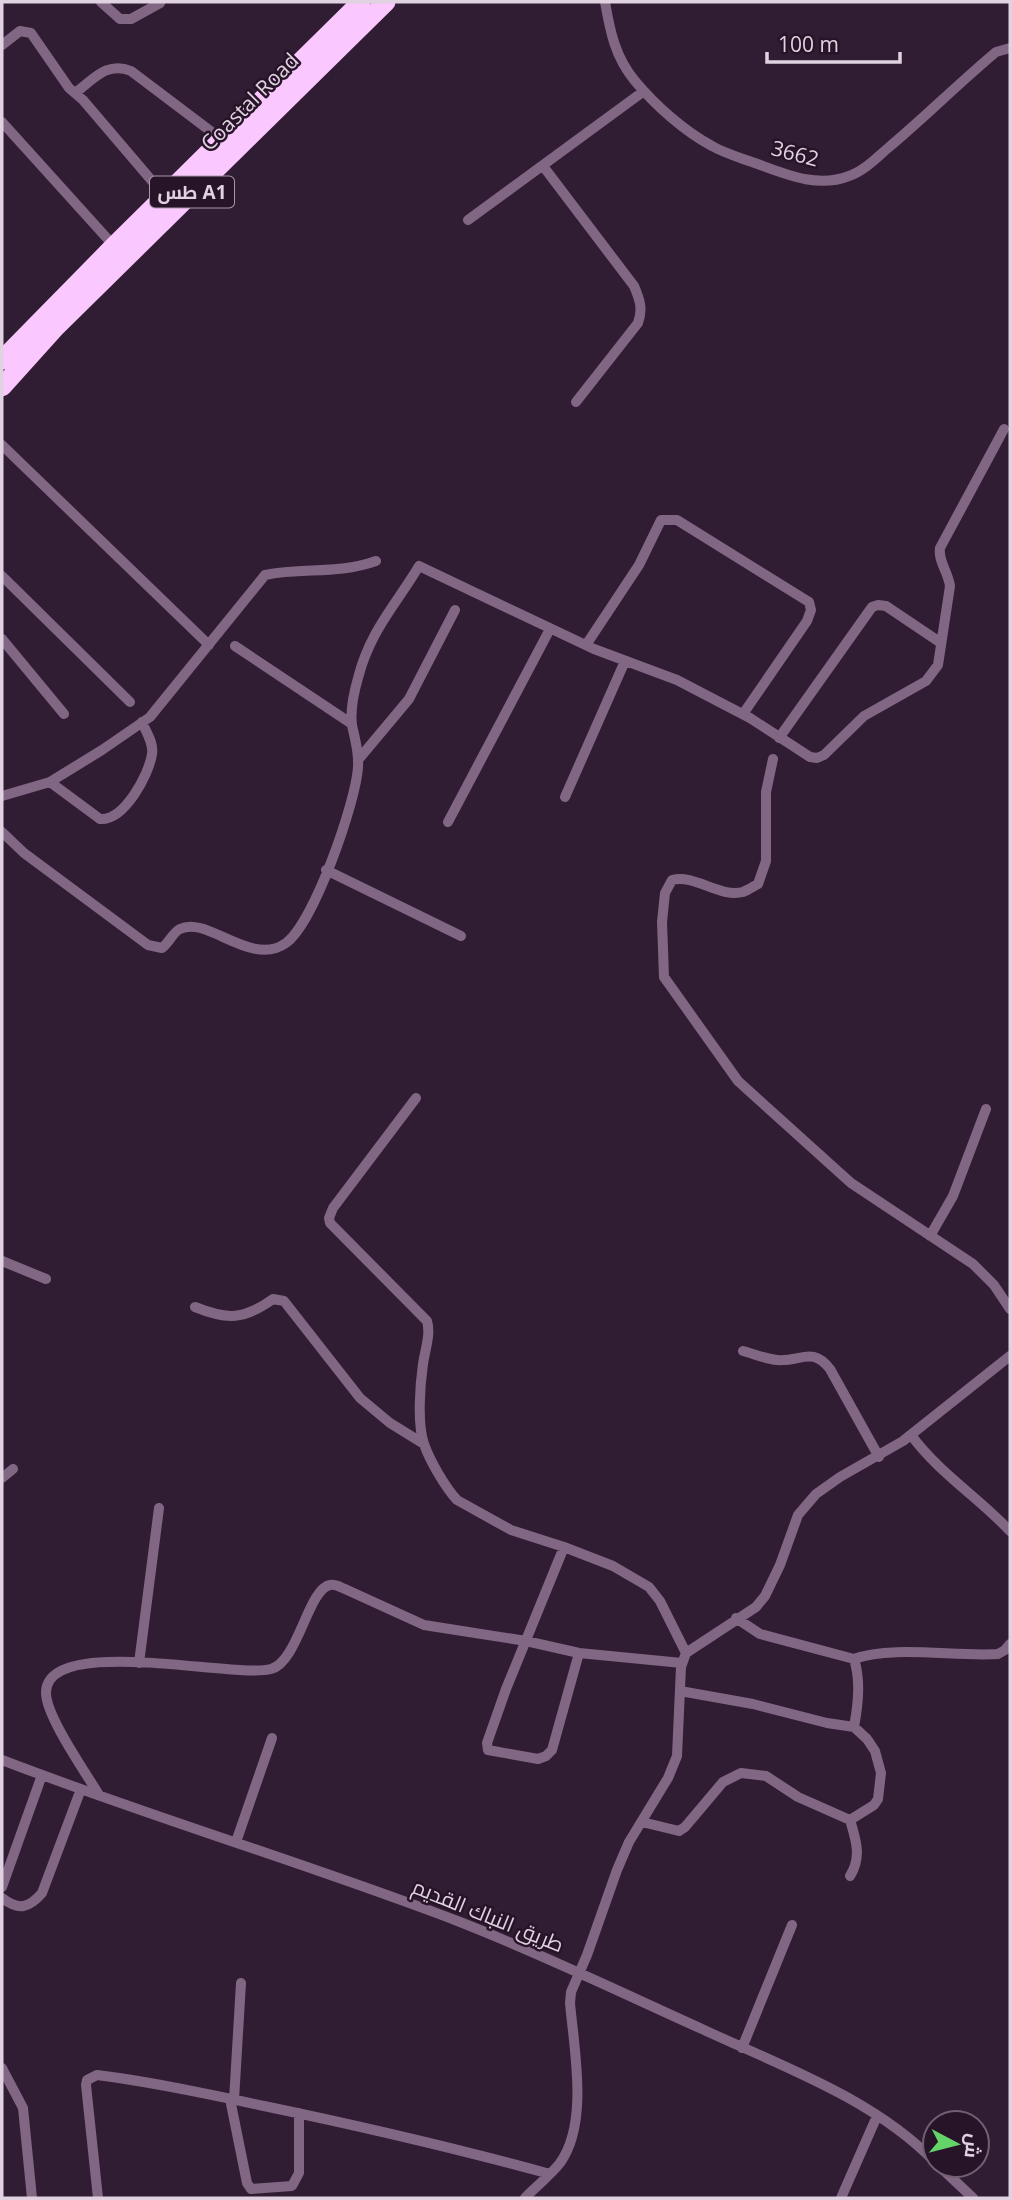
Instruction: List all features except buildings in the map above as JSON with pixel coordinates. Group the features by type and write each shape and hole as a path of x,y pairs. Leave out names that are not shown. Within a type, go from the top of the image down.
{"highway":[{"name":"Coastal Road","path":"2,360 164,195 361,2"},
{"name":"Coastal Road","path":"2,387 56,327 386,2"}],"street":[{"path":"101,2 120,19 131,19 160,3"},
{"name":"3662","path":"605,2 617,52 634,80 675,120 711,146 736,158 786,175 829,182 848,177 862,169 996,52 1010,48"},
{"path":"2,45 20,31 31,33 69,88 164,195"},
{"path":"75,93 108,69 119,66 131,71 221,139"},
{"path":"468,220 645,91"},
{"path":"2,122 114,246"},
{"path":"543,166 634,286 642,312 638,323 576,402"},
{"path":"2,832 24,853 148,945 162,948 176,931 191,926 252,948 268,949 286,943 312,906 342,834 354,794 358,745 352,724 353,701 366,651 375,631 419,566 586,645 677,680 743,714 810,757 824,755 864,716 926,681 938,665 950,586 949,576 938,558 940,548 1004,429"},
{"path":"2,445 209,645"},
{"path":"586,645 639,565 661,520 677,520 809,602 811,610 807,621 743,714"},
{"path":"2,796 50,782 150,717 265,575 285,571 352,569 376,561"},
{"path":"2,576 130,702"},
{"path":"779,738 872,607 886,606 941,643"},
{"path":"358,760 370,749 409,699 455,610"},
{"path":"448,822 550,628"},
{"path":"2,639 64,714"},
{"path":"235,646 352,724"},
{"path":"565,797 625,661"},
{"path":"50,782 100,819 109,820 118,815 134,796 153,751 142,722"},
{"path":"773,759 766,792 766,861 758,884 742,892 710,889 682,878 672,880 665,893 662,922 664,977 738,1081 851,1183 973,1264 994,1285 1010,1310"},
{"path":"326,870 461,936"},
{"path":"416,1098 329,1218 330,1223 427,1321 429,1331 420,1404 424,1444 445,1484 457,1500 511,1530 612,1566 649,1587 660,1601 684,1658 677,1756 668,1779 617,1870 571,1992 577,2088 573,2136 559,2164 525,2198"},
{"path":"930,1236 953,1196 986,1109"},
{"path":"2,1261 46,1279"},
{"path":"195,1307 217,1316 228,1316 246,1314 273,1299 284,1301 360,1398 390,1423 424,1444"},
{"path":"743,1351 779,1360 815,1355 821,1359 830,1369 879,1457"},
{"path":"99,1795 60,1730 47,1701 46,1690 50,1679 73,1666 93,1662 273,1669 286,1658 324,1588 333,1584 424,1625 526,1641 579,1653 684,1658 765,1596 780,1565 798,1515 816,1494 911,1435 1010,1356"},
{"path":"911,1435 944,1474 1010,1531"},
{"path":"2,1478 13,1469"},
{"path":"139,1663 159,1508"},
{"path":"564,1547 487,1743 488,1750 538,1759 552,1750 579,1653"},
{"path":"736,1618 760,1634 854,1659 890,1654 998,1654 1010,1644"},
{"path":"854,1659 858,1674 858,1703 854,1727"},
{"path":"680,1691 854,1727 875,1751 881,1773 878,1799 874,1805 850,1820"},
{"path":"236,1842 272,1738"},
{"name":"طريق النباك القديم","path":"2,1760 462,1923 816,2082 877,2116 921,2149"},
{"path":"642,1822 679,1831 723,1782 741,1773 766,1776 789,1792 850,1820 857,1843 856,1866 850,1876"},
{"path":"2,1887 42,1775"},
{"path":"2,1898 24,1907 31,1905 42,1893 80,1789"},
{"path":"742,2048 792,1925"},
{"path":"241,1983 232,2099 247,2183 251,2189 292,2186 296,2181 299,2173 299,2113"},
{"path":"2,2068 23,2108 32,2198"},
{"path":"98,2198 86,2085 90,2076 97,2075 299,2113 461,2149 550,2174"},
{"path":"841,2198 877,2116"},
{"name":"طريق النباك القديم","path":"953,2179 973,2198"}]}
